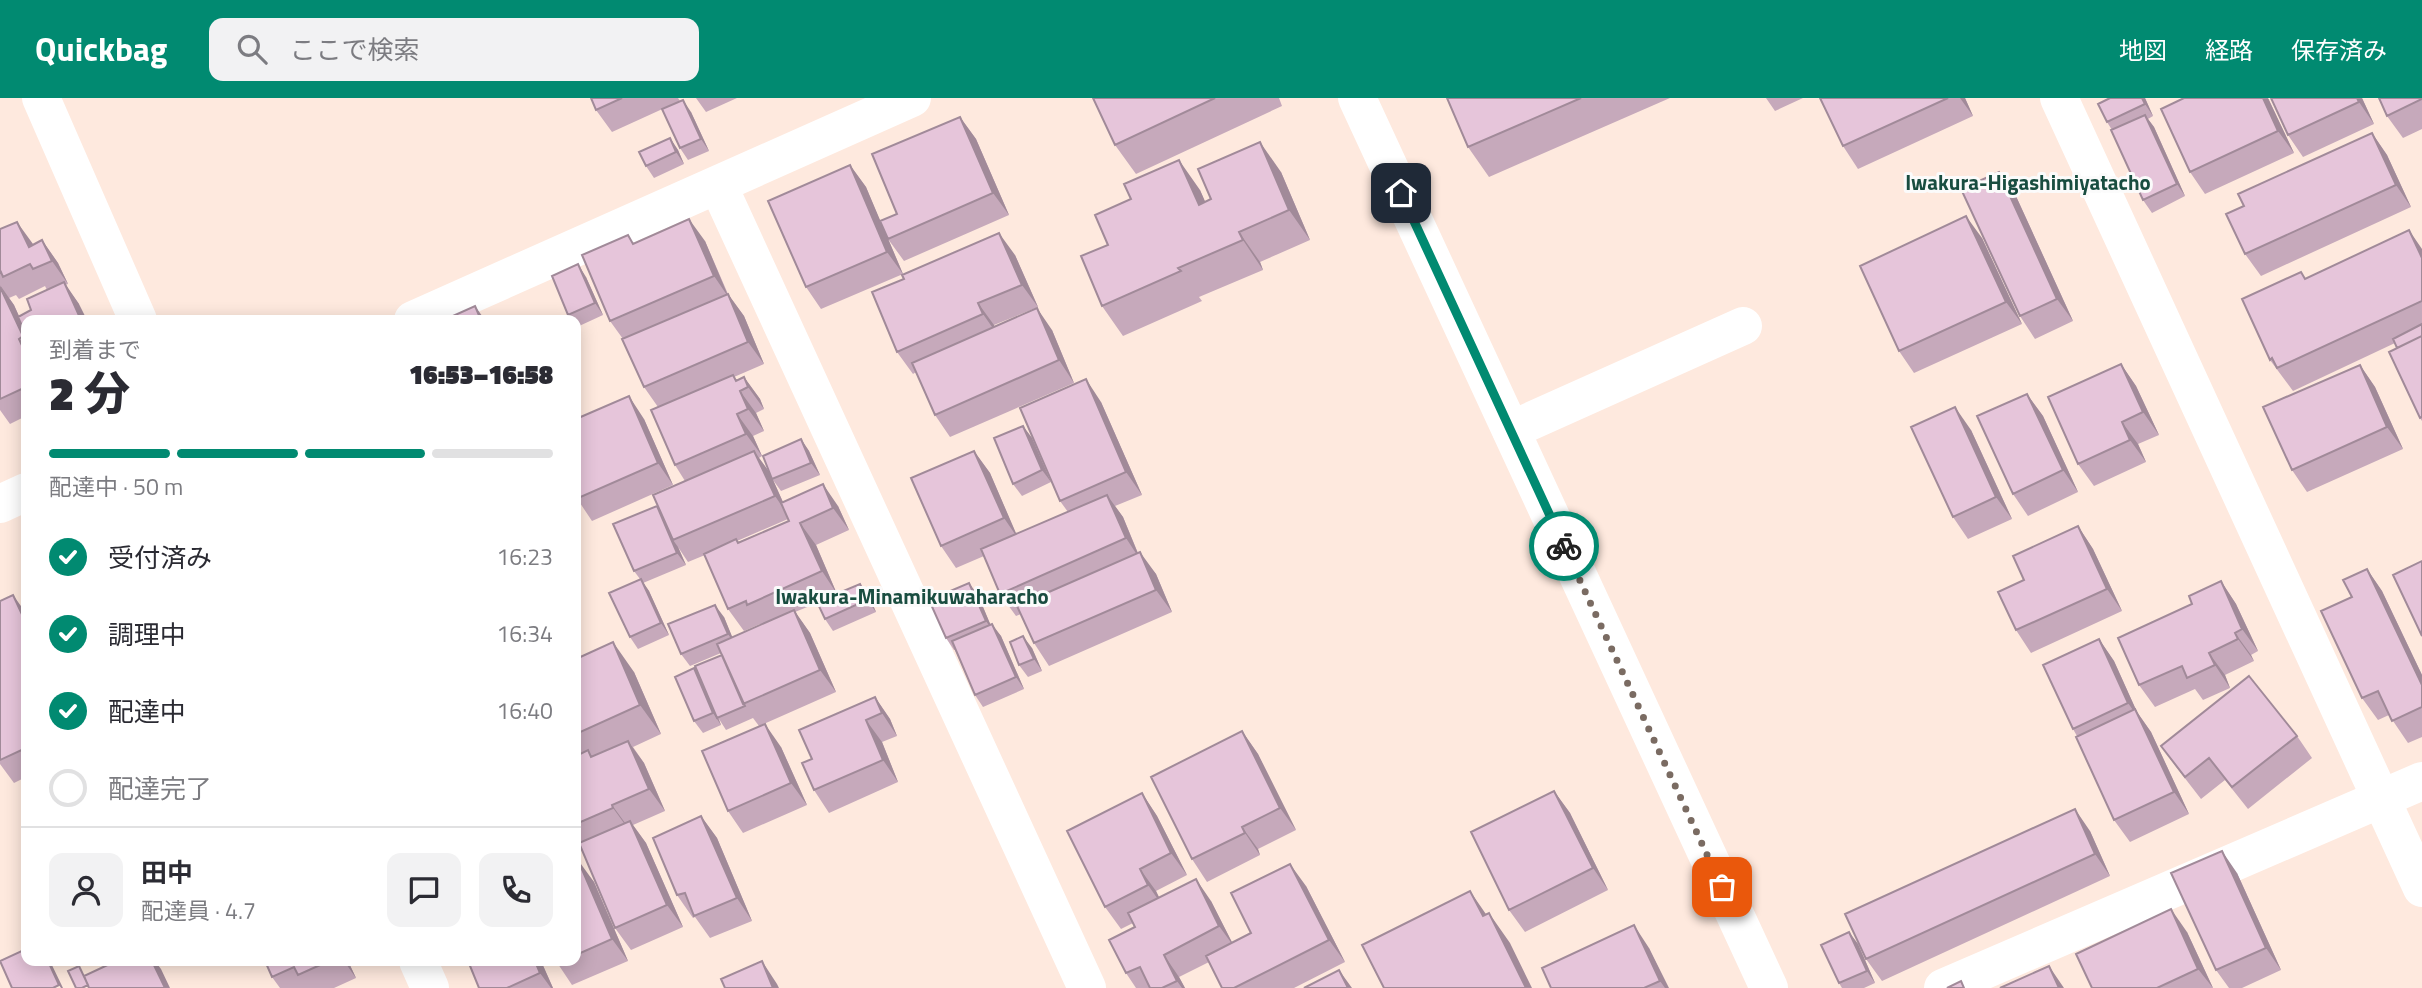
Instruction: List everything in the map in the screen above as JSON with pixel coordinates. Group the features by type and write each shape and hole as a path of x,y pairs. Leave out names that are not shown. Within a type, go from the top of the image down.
{"street":[{"path":"41,98 136,315"},
{"path":"424,315 912,98"},
{"path":"1357,98 1769,988"},
{"path":"2059,98 2422,888"},
{"path":"718,185 1087,988"},
{"path":"1511,430 1743,326"},
{"path":"0,504 21,494"},
{"path":"1943,988 2422,781"},
{"path":"420,966 430,988"}],"building":[{"path":"591,98 622,98 596,110"},
{"path":"1093,98 1215,98 1115,145"},
{"path":"1447,98 1581,98 1468,147"},
{"path":"1820,98 1948,98 1843,146"},
{"path":"2110,98 2142,98 2145,104 2107,122 2098,104"},
{"path":"2184,98 2263,98 2278,131 2190,172 2161,109"},
{"path":"2271,98 2357,98 2359,102 2288,135"},
{"path":"2379,98 2422,98 2422,99 2387,116"},
{"path":"683,100 701,139 680,148 662,109"},
{"path":"2145,115 2177,184 2143,200 2111,130"},
{"path":"960,117 993,193 888,239 880,221 897,214 872,154"},
{"path":"2372,133 2396,185 2245,254 2226,214 2244,206 2238,194"},
{"path":"670,138 676,152 646,166 639,152"},
{"path":"1260,142 1289,210 1239,232 1243,240 1178,268 1181,271 1102,306 1081,256 1108,245 1095,215 1131,199 1124,184 1179,160 1199,205 1211,199 1198,169"},
{"path":"850,165 887,252 806,287 768,201"},
{"path":"1999,172 2057,299 2020,316 1961,189"},
{"path":"1966,216 2006,302 1899,351 1860,266"},
{"path":"689,219 714,276 610,321 582,255 628,235 633,244"},
{"path":"17,222 29,247 42,240 52,261 33,269 30,264 3,277 0,273 0,229"},
{"path":"2409,230 2422,258 2422,301 2277,368 2272,358 2270,360 2242,299 2301,272 2305,279"},
{"path":"999,233 1022,285 978,303 983,314 897,352 872,292 904,279 902,275"},
{"path":"578,264 595,303 568,315 552,276"},
{"path":"64,282 79,315 22,315 31,310 27,299"},
{"path":"0,287 21,332 21,389 0,399"},
{"path":"728,294 748,342 644,387 622,339"},
{"path":"475,306 479,315 455,315"},
{"path":"1037,308 1059,360 935,415 912,363"},
{"path":"2422,324 2422,336 2397,348 2393,339"},
{"path":"2422,336 2422,417 2420,418 2389,352"},
{"path":"2121,364 2143,412 2122,422 2130,440 2078,464 2048,397"},
{"path":"2360,365 2387,427 2292,470 2263,407"},
{"path":"733,375 736,381 744,377 748,387 740,391 748,409 737,414 746,434 675,465 651,410"},
{"path":"1086,379 1126,472 1060,501 1020,408"},
{"path":"2027,394 2063,470 2013,494 1977,416"},
{"path":"629,396 658,463 581,497 581,417"},
{"path":"1955,407 1996,497 1953,517 1911,427"},
{"path":"1023,426 1042,470 1013,484 994,438"},
{"path":"801,439 811,463 772,479 763,456"},
{"path":"754,451 775,496 673,540 653,495"},
{"path":"974,451 1004,518 941,546 911,478"},
{"path":"823,484 833,508 800,523 822,571 747,605 746,601 728,609 704,554 736,539 738,543 789,521 781,503"},
{"path":"1107,495 1126,538 1000,594 981,549"},
{"path":"657,506 677,553 634,571 613,524"},
{"path":"2078,526 2107,589 2016,630 1998,592 2024,580 2013,556"},
{"path":"1140,552 1156,590 1034,643 1017,606"},
{"path":"2422,561 2422,636 2393,575"},
{"path":"2367,569 2422,685 2422,707 2392,721 2378,691 2362,698 2321,611 2352,597 2343,580"},
{"path":"641,579 661,623 630,637 609,593"},
{"path":"2221,581 2242,629 2235,633 2238,639 2209,653 2215,665 2187,678 2182,666 2139,685 2118,638 2192,604 2189,596"},
{"path":"969,583 986,621 946,638 929,600"},
{"path":"860,584 867,600 825,619 817,602"},
{"path":"13,595 21,612 21,750 0,760 0,601"},
{"path":"715,605 728,634 681,654 668,624"},
{"path":"794,610 820,670 743,704 717,644"},
{"path":"992,624 1016,677 975,695 952,641"},
{"path":"1023,636 1034,659 1019,665 1010,642"},
{"path":"2099,639 2128,703 2073,729 2043,665"},
{"path":"613,642 640,705 581,732 581,657"},
{"path":"722,655 745,706 717,718 695,666"},
{"path":"694,668 713,713 694,721 675,677"},
{"path":"2249,676 2297,736 2232,787 2209,758 2185,777 2161,746"},
{"path":"875,697 882,713 866,720 883,760 814,790 802,763 812,759 799,730"},
{"path":"2135,709 2174,792 2114,820 2076,737"},
{"path":"765,724 791,783 728,811 702,751"},
{"path":"1242,731 1280,808 1242,827 1245,833 1192,859 1151,777"},
{"path":"628,741 649,789 581,822 581,754 588,750 591,757"},
{"path":"1554,791 1593,868 1509,910 1471,832"},
{"path":"1142,793 1171,853 1140,869 1148,885 1105,907 1067,831"},
{"path":"2075,809 2095,854 1866,959 1845,914"},
{"path":"701,816 737,898 694,916 685,893 677,895 653,838"},
{"path":"630,821 667,905 615,928 581,842"},
{"path":"2222,851 2266,948 2216,970 2171,873"},
{"path":"1290,864 1329,940 1234,988 1222,988 1206,956 1251,933 1231,893"},
{"path":"581,867 612,939 581,953"},
{"path":"1196,879 1219,926 1164,955 1177,981 1162,988 1150,988 1140,967 1126,973 1109,940 1135,927 1128,913"},
{"path":"1470,891 1483,916 1489,913 1526,988 1384,988 1362,945"},
{"path":"2171,909 2198,969 2157,988 2092,988 2076,954"},
{"path":"1634,925 1660,981 1644,988 1551,988 1542,968"},
{"path":"1849,932 1867,971 1839,983 1821,945"},
{"path":"21,951 21,966 50,966 59,985 53,988 12,988 0,961"},
{"path":"762,961 773,988 725,988 721,979"},
{"path":"79,966 88,985 76,988 68,971"},
{"path":"105,966 154,966 165,988 89,988 84,976"},
{"path":"267,966 318,966 298,975 294,967 272,977"},
{"path":"470,966 537,966 540,973 507,988 479,988"},
{"path":"2049,966 2059,988 2000,988"},
{"path":"1339,970 1348,988 1304,988"},
{"path":"1961,981 1964,988 1947,988"}],"way so far":[{"path":"1564,546 1722,887"}],"district":[{"name":"Iwakura-Higashimiyatacho","path":"2028,183"},
{"name":"Iwakura-Minamikuwaharacho","path":"912,597"}],"route":[{"path":"1401,193 1564,546"}]}
